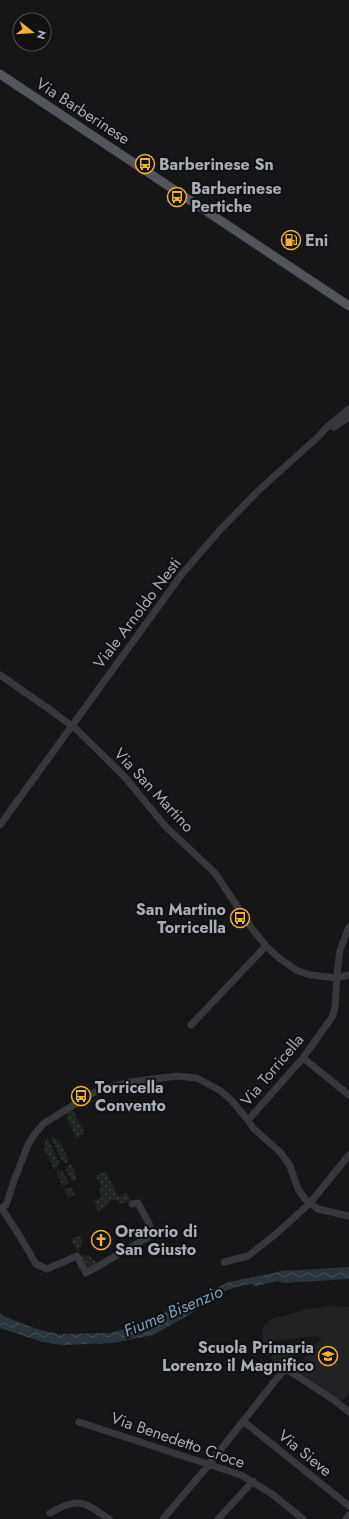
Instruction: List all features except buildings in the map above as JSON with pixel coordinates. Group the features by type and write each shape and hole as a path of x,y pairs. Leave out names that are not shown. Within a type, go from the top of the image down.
{"main road":[{"name":"Via Barberinese","path":"0,74 349,306"}],"street":[{"name":"Viale Arnoldo Nesti","path":"0,825 182,574 219,531 259,490 326,428 349,410"},
{"name":"Viale Arnoldo Nesti","path":"319,436 349,417"},
{"name":"Via San Martino","path":"0,675 71,726 123,775 166,827 215,873 253,930 266,946 284,962 296,970 316,976 337,978 349,975"},
{"name":"Via Torricella","path":"1,1209 6,1205 23,1157 38,1129 43,1124 93,1093 123,1083 166,1077 193,1077 204,1081 221,1091 233,1102 248,1120 303,1058 332,1017 335,1008 337,967 341,945 349,927"},
{"path":"190,1025 266,946"},
{"name":"Via San Martino","path":"337,967 349,975"},
{"path":"303,1058 349,1095"},
{"path":"248,1120 253,1128 280,1153 290,1166 301,1195 310,1204 322,1210 349,1216"},
{"path":"224,1262 248,1256 262,1246 310,1204 349,1155"},
{"path":"1,1209 19,1235 36,1264 47,1269 77,1256 86,1273 147,1238 151,1231 148,1221 138,1203 132,1204"},
{"path":"163,1519 282,1372 288,1370 334,1400 349,1412"},
{"name":"Via Sieve","path":"243,1421 349,1506"},
{"name":"Via Benedetto Croce","path":"79,1422 232,1471 253,1481 303,1519"},
{"path":"218,1519 253,1481"},
{"path":"50,1513 65,1505 76,1503 93,1508 101,1517 110,1519"},
{"path":"346,1519 349,1515"}],"shaded area":[{"path":"72,1108 85,1134 76,1138 66,1116 68,1115 66,1111"},
{"path":"53,1137 60,1142 69,1161 66,1163 62,1161 51,1138"},
{"path":"48,1139 59,1162 58,1167 54,1169 44,1148 45,1142"},
{"path":"71,1164 77,1178 72,1182 66,1170 67,1166"},
{"path":"59,1170 63,1171 69,1183 63,1187 56,1172"},
{"path":"105,1171 119,1197 126,1192 131,1201 121,1204 117,1200 111,1200 106,1207 98,1211 94,1201 102,1197 98,1189 101,1187 96,1176"},
{"path":"71,1186 75,1195 68,1198 64,1189"},
{"path":"81,1235 82,1244 78,1252 71,1239"},
{"path":"85,1255 91,1257 97,1263 86,1268 80,1256"},
{"name":"Scuola Primaria Lorenzo il Magnifico","path":"330,1306 349,1307 349,1393 342,1401 294,1369 322,1338 315,1336 263,1342 262,1329 269,1320 307,1309"},
{"path":"289,1352 292,1354 293,1358 288,1363 275,1363 272,1361 271,1357 273,1354"}],"water":[{"name":"Fiume Bisenzio","path":"349,1267 349,1279 283,1283 278,1281 256,1286 251,1284 236,1287 227,1290 187,1316 153,1335 113,1343 63,1345 43,1342 0,1328 0,1314 20,1323 58,1334 109,1333 126,1329 189,1303 189,1301 229,1282 282,1271"}],"place":[{"name":"Barberinese Sn","path":"145,164"},
{"name":"Barberinese Pertiche","path":"177,197"},
{"name":"Eni","path":"291,240"},
{"name":"San Martino Torricella","path":"240,918"},
{"name":"Torricella Convento","path":"81,1096"},
{"name":"Oratorio di San Giusto","path":"101,1240"},
{"name":"Scuola Primaria Lorenzo il Magnifico","path":"328,1356"}]}
